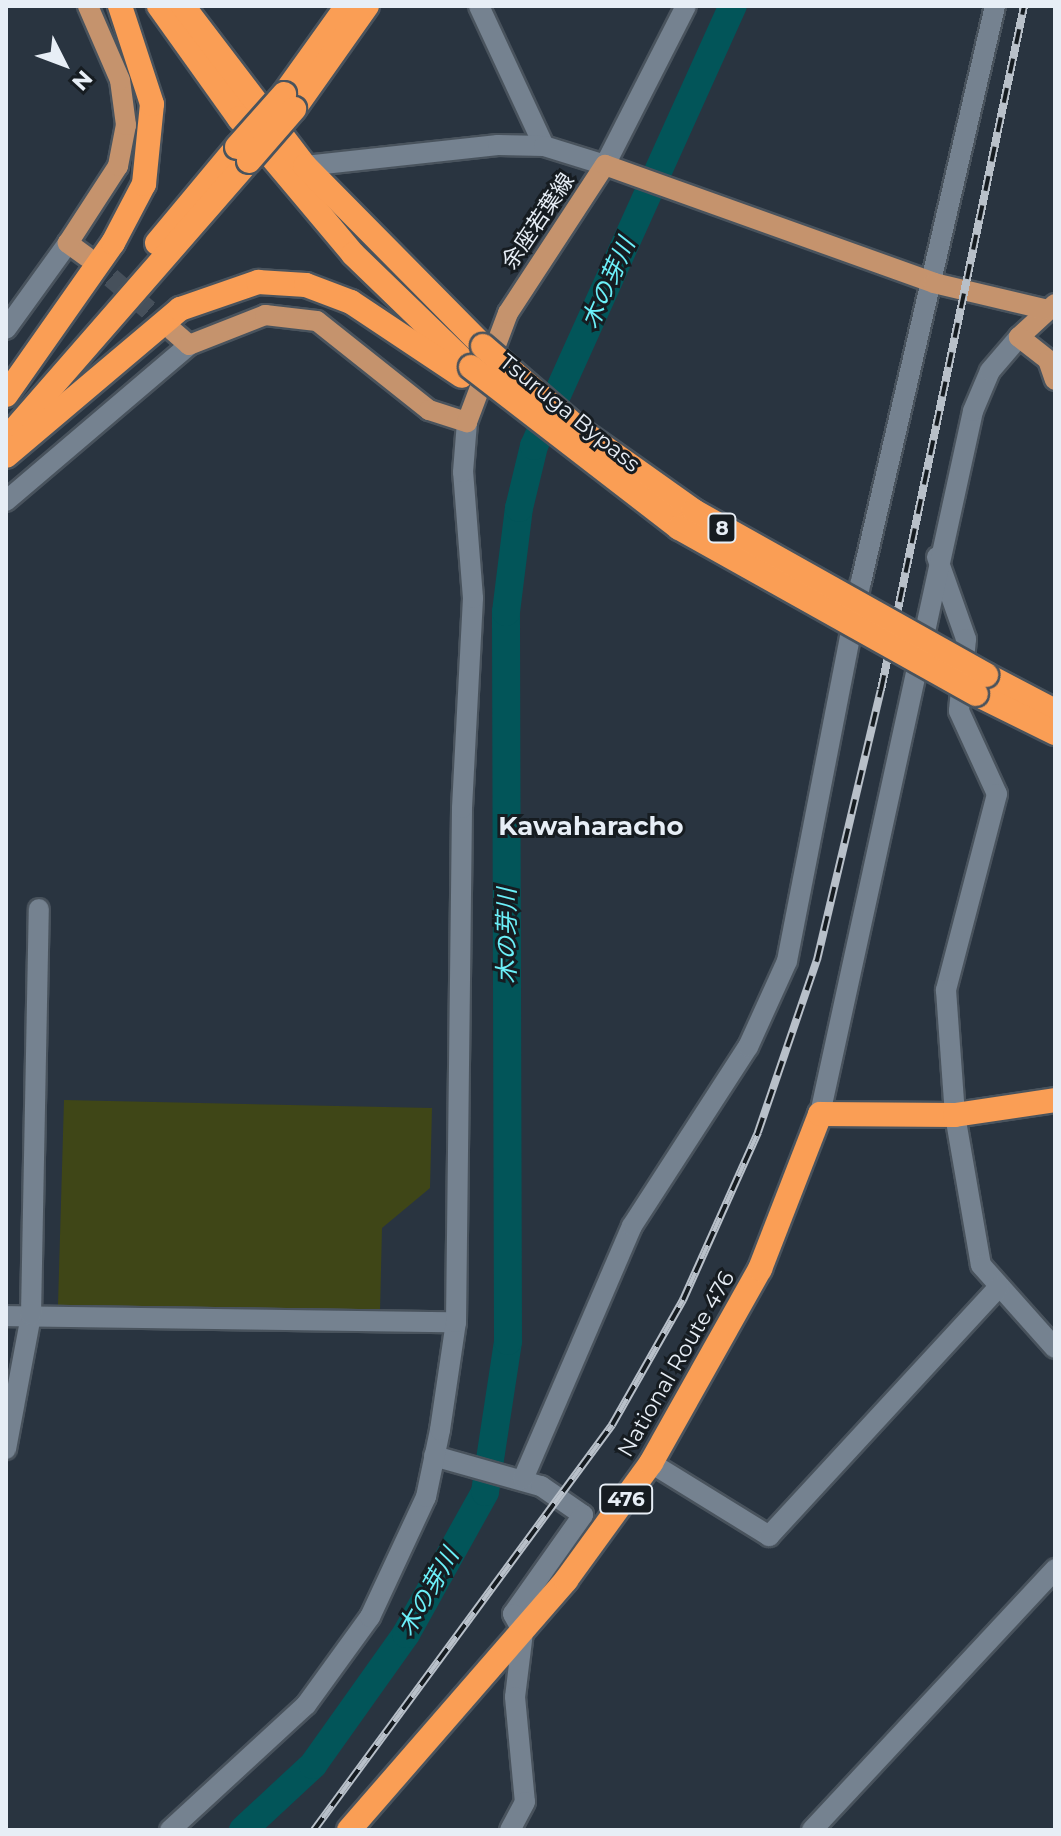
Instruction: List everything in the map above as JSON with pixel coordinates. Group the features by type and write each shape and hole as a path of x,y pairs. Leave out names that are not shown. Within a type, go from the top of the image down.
{"highway":[{"path":"6,395 113,243 144,184 152,104 120,6"},
{"name":"Tsuruga Bypass","path":"159,6 239,118 353,254 472,363 580,430 694,511 941,651 984,679"},
{"name":"Tsuruga Bypass","path":"183,6 305,166 472,363"},
{"path":"197,6 305,166"},
{"path":"289,101 347,6"},
{"path":"6,417 243,154 367,6"},
{"path":"6,439 243,154"},
{"path":"6,456 180,309 258,282 306,285 351,302 472,363"},
{"name":"8","path":"472,363 560,453 679,528 1055,711"},
{"path":"984,679 1055,695"},
{"name":"8","path":"984,679 1055,733"},
{"path":"820,1114 955,1115 1055,1100"},
{"name":"National Route 476","path":"349,1830 523,1632 651,1463 760,1269 820,1114"}],"main road":[{"path":"87,257 68,243 118,166 126,125 120,80 88,6"},
{"name":"余座若葉線","path":"467,422 508,313 605,165 934,283 1051,307"},
{"name":"余座若葉線","path":"1019,337 1051,307"},
{"path":"173,331 189,345 265,315 317,321 429,410 467,422"},
{"path":"1019,337 1048,360 1055,380"}],"street":[{"path":"479,6 544,146"},
{"path":"305,166 340,157 544,146 605,165 686,6"},
{"path":"519,1478 632,1226 748,1047 787,961 861,582 934,283 995,6"},
{"path":"6,329 68,243"},
{"path":"820,1114 937,557 977,398 1019,337"},
{"path":"6,501 189,345"},
{"path":"170,1830 306,1705 370,1617 443,1458 456,1322 462,808 473,598 463,472 467,422"},
{"path":"937,557 966,639 959,711 997,794 946,990 955,1115 981,1265 1055,1348"},
{"path":"6,1449 31,1315 39,909"},
{"path":"651,1463 769,1536 999,1287"},
{"path":"6,1316 456,1322"},
{"path":"443,1458 519,1478 583,1515 516,1601 513,1614 523,1632 516,1757 525,1802 510,1830"},
{"path":"812,1830 1055,1569"}],"green space":[{"path":"64,1100 432,1108 430,1188 382,1228 380,1312 58,1305"}],"waterway":[{"name":"木の芽川","path":"243,1830 313,1765 406,1634 485,1492 508,1341 506,612 519,508 534,446 733,6"}],"tunnel":[{"path":"88,258 173,331"}],"railway":[{"path":"314,1830 612,1425 683,1300 758,1132 817,960 881,690 1024,6"}],"district":[{"name":"Kawaharacho","path":"591,827"}]}
